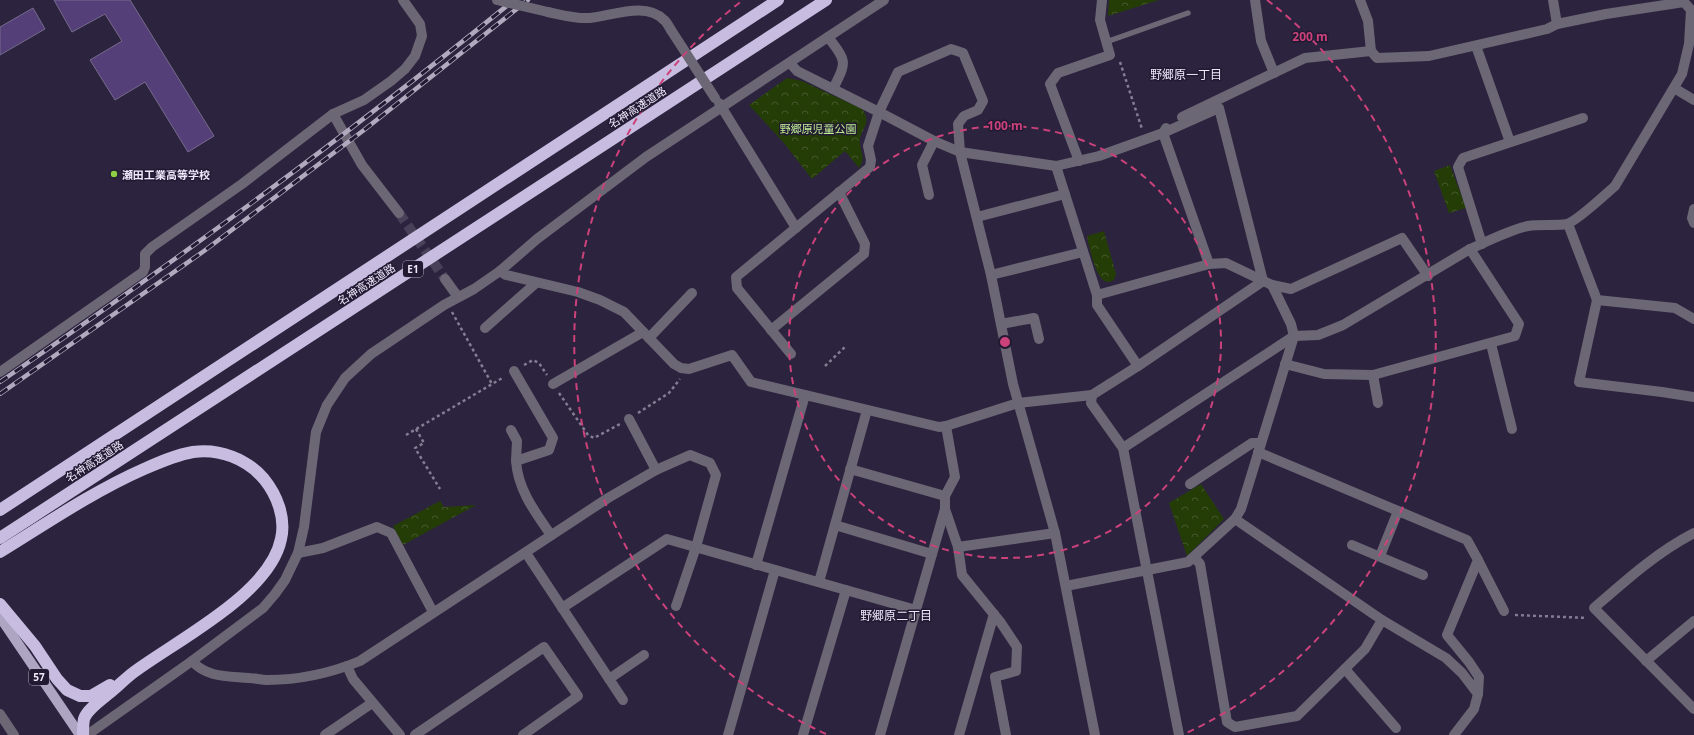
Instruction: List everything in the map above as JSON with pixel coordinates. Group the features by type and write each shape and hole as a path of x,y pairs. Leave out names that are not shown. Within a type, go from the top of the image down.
{"highway":[{"name":"名神高速道路","path":"0,510 778,0"},
{"name":"名神高速道路","path":"0,538 826,0"},
{"path":"0,552 120,481 165,460 194,452 218,452 244,461 258,472 275,495 280,507 282,520 281,539 274,558 264,575 252,588 215,617 134,672 91,696 80,696 67,690 57,679 36,646 0,604"},
{"path":"81,735 85,718 96,704 134,672"}],"main road":[{"name":"57","path":"2,624 81,735"}],"street":[{"path":"0,372 143,272 145,267 145,254 152,247 242,184 333,114 364,100 404,69 415,56 422,36 420,24 403,0"},
{"path":"497,0 568,17 590,18 623,12 653,12 664,19 721,107 796,228"},
{"path":"94,733 263,608 285,580 298,553 306,512 316,432 327,405 345,378 371,354 446,303 474,289 500,270 646,157 884,0"},
{"path":"1079,162 1050,84 1058,73 1110,55 1100,20 1102,0"},
{"path":"1255,0 1261,42 1274,73"},
{"path":"1123,448 1294,336 1318,334 1343,325 1428,276 1470,249 1482,244 1526,227 1544,224 1568,224 1600,200 1615,186 1682,74 1689,44 1691,10 1684,2 1606,14 1557,24 1547,29 1429,56 1377,58 1371,51 1368,20 1360,0"},
{"path":"1553,0 1557,24"},
{"path":"828,37 842,55 843,68 833,89"},
{"path":"1476,46 1510,142"},
{"path":"791,354 737,288 736,277 870,167 872,160 868,146 879,112 898,72 951,49 963,53 983,101 978,110 964,116 958,124 960,152 991,275 1013,384 1055,533 1095,735"},
{"path":"1163,132 1170,123 1305,58 1371,51"},
{"path":"790,63 797,72 934,141 960,152 1056,166 1079,162 1099,156 1163,132 1219,108 1267,283 1292,324 1294,336 1241,509 1235,519 1188,562 1066,586"},
{"path":"1674,88 1694,100"},
{"path":"333,114 362,164 399,213"},
{"path":"1482,244 1458,167 1463,158 1583,118"},
{"path":"1163,132 1209,264"},
{"path":"929,195 922,165 934,141"},
{"path":"1056,166 1097,295 1097,304 1138,366"},
{"path":"771,330 864,254 865,244 839,192"},
{"path":"977,217 1065,194"},
{"path":"1694,209 1692,218 1694,223"},
{"path":"1568,224 1596,300 1579,382 1662,392 1694,398"},
{"path":"1097,295 1209,264 1226,263 1267,283 1291,289 1402,238 1428,276"},
{"path":"1285,364 1324,374 1373,375 1491,344 1515,336 1519,324 1470,249"},
{"path":"991,275 1083,252"},
{"path":"500,270 506,275 578,292 600,300 624,312 674,364 681,368 689,369 732,355 751,382 938,427 946,426 1018,403 1092,395 1267,283"},
{"path":"445,279 458,297"},
{"path":"485,328 536,283"},
{"path":"553,384 646,335 692,293"},
{"path":"1596,300 1676,308 1694,319"},
{"path":"1001,324 1034,318 1039,339"},
{"path":"1491,344 1512,429"},
{"path":"514,371 553,438 549,450 516,461"},
{"path":"1373,375 1378,404"},
{"path":"756,564 804,395"},
{"path":"1092,395 1091,403 1123,448 1179,735"},
{"path":"819,582 867,410"},
{"path":"629,419 656,470"},
{"path":"946,426 955,477 945,496 946,509 958,547 962,575 994,614 1017,647 1016,671 995,677 1006,735"},
{"path":"511,430 517,441 517,473 526,499 551,535"},
{"path":"1190,484 1252,443 1398,511 1467,540 1504,611"},
{"path":"192,661 198,668 211,674 226,678 265,680 292,679 347,666 360,661 608,498 656,470 690,455 710,463 716,474 696,547 676,606"},
{"path":"850,469 945,496"},
{"path":"880,735 946,509"},
{"path":"1380,556 1398,511"},
{"path":"1235,519 1382,620 1446,658 1462,673 1478,694"},
{"path":"835,525 932,554"},
{"path":"298,553 323,548 377,527 391,533 434,612"},
{"path":"958,547 1055,533"},
{"path":"1694,533 1681,540 1633,575 1594,608 1694,709"},
{"path":"562,608 667,539 916,610"},
{"path":"1352,545 1423,575"},
{"path":"526,553 623,700"},
{"path":"1194,557 1200,564 1227,722 1235,727 1297,716 1365,649 1382,620"},
{"path":"1454,735 1474,709 1478,694 1479,677 1447,635 1478,560"},
{"path":"728,735 775,570"},
{"path":"803,735 846,590"},
{"path":"959,735 994,614"},
{"path":"1646,661 1694,621"},
{"path":"415,735 544,648 578,696 523,735"},
{"path":"609,679 644,655"},
{"path":"347,666 353,679 400,735"},
{"path":"1345,669 1396,728"},
{"path":"325,735 372,703"},
{"path":"0,714 14,735"}],"lane":[{"path":"1106,42 1188,13"}],"path":[{"path":"1110,55 1119,60 1145,139"},
{"path":"446,303 492,384"},
{"path":"825,366 846,346"},
{"path":"406,435 533,360 539,363 588,435 594,438 629,419 669,393 682,377 681,368"},
{"path":"416,429 424,443 415,448 440,489"},
{"path":"1504,611 1517,617 1577,618"}],"green space":[{"path":"1109,0 1159,0 1108,16"},
{"name":"野郷原児童公園","path":"787,78 802,81 862,109 865,114 866,123 860,139 863,158 859,168 845,151 812,179 783,142 749,105"},
{"path":"1450,165 1466,208 1449,213 1434,171"},
{"path":"1104,231 1116,274 1114,280 1109,282 1100,276 1097,270 1091,255 1087,236"},
{"path":"1201,484 1224,519 1187,556 1169,503"},
{"path":"440,501 444,507 476,505 403,545 393,526"}],"building":[{"path":"54,0 130,0 214,136 188,152 145,82 115,100 90,60 122,41 105,14 72,32"},
{"path":"33,8 45,29 0,55 0,27"}],"tunnel":[{"path":"399,213 445,279"}],"railway":[{"path":"0,382 196,244 261,196 388,100 514,0"},
{"path":"0,394 204,251 364,130 528,0"}],"place":[{"name":"瀬田工業高等学校","path":"114,174"}],"district":[{"name":"野郷原一丁目","path":"1186,74"},
{"name":"野郷原二丁目","path":"896,615"}]}
